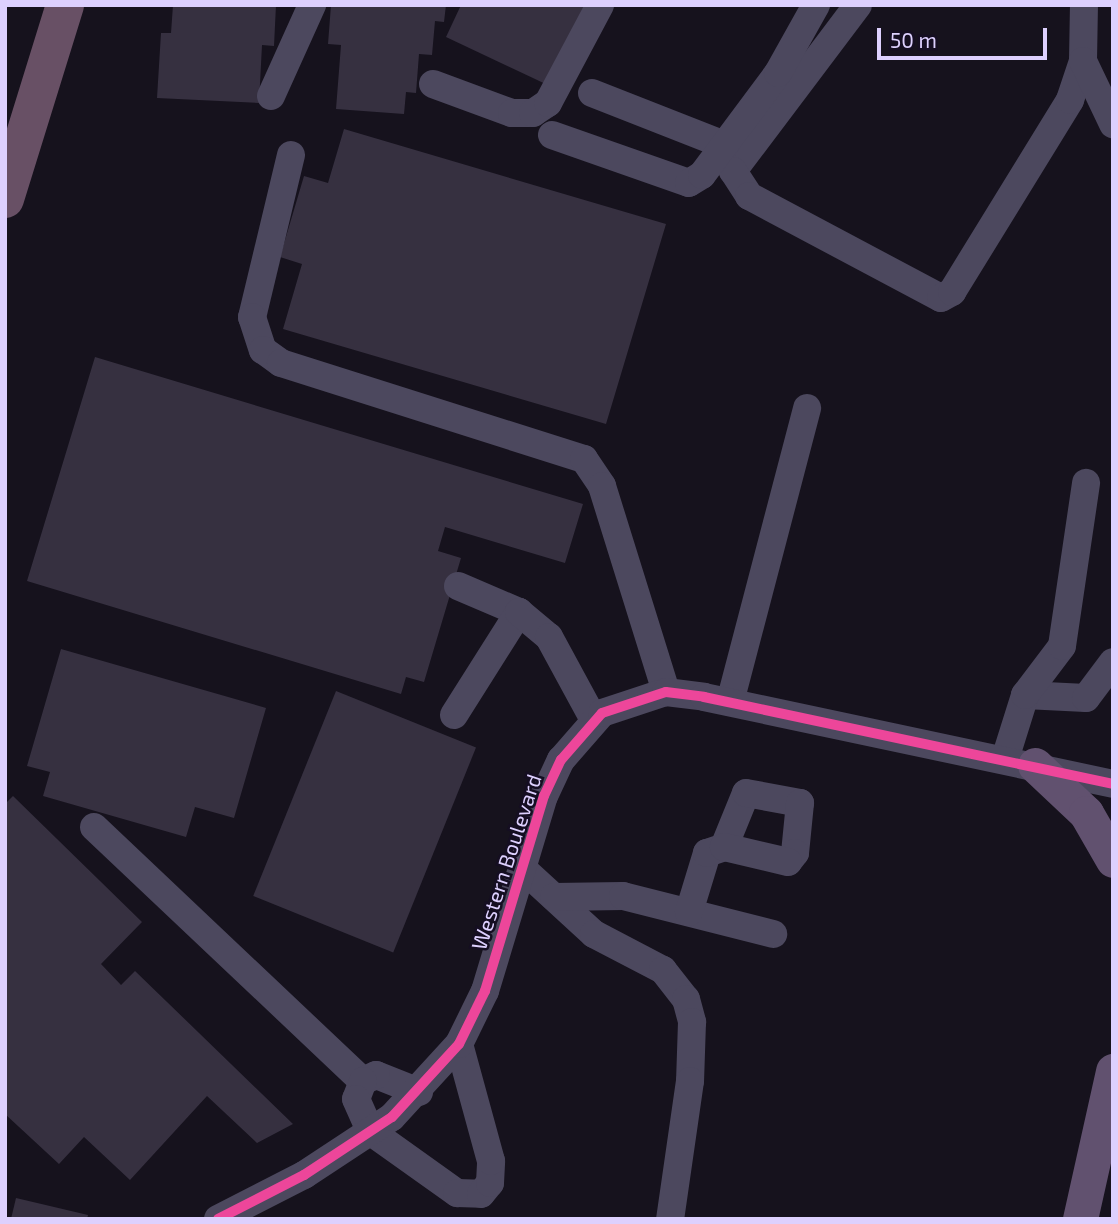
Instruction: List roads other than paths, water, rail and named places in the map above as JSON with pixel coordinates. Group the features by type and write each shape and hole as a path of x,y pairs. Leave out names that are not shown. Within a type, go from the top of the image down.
{"highway":[{"path":"5,199 65,5"}],"main road":[{"path":"1020,762 1086,813 1113,860"},
{"path":"1080,1219 1113,1071"}],"street":[{"path":"271,96 312,5"},
{"path":"433,84 512,113 533,113 548,103 600,5"},
{"path":"552,135 689,183 725,145 778,73 816,5"},
{"path":"858,5 733,171 749,196 928,296 952,292 1070,100 1083,61 1084,5"},
{"path":"1083,61 1113,124"},
{"path":"592,93 725,145"},
{"path":"291,155 252,317 263,350 281,363 584,459 602,485 666,692"},
{"path":"730,702 807,408"},
{"path":"1020,762 1024,695 1062,646 1086,483"},
{"path":"458,586 519,612 549,637 594,720"},
{"path":"454,715 519,612"},
{"path":"1024,695 1086,698 1113,662"},
{"name":"Western Boulevard","path":"218,1219 370,1131 419,1092 459,1044 485,991 561,760 594,720 629,700 666,692 730,702 1113,784"},
{"path":"94,827 363,1081"},
{"path":"689,912 707,853 724,847"},
{"path":"523,869 594,934 663,970 686,999 692,1022 690,1081 670,1219"},
{"path":"554,897 623,896 774,934"},
{"path":"363,1081 356,1099 370,1131 457,1193 481,1194 490,1183 491,1161 459,1044"},
{"path":"363,1081 388,1076 419,1092"}]}
